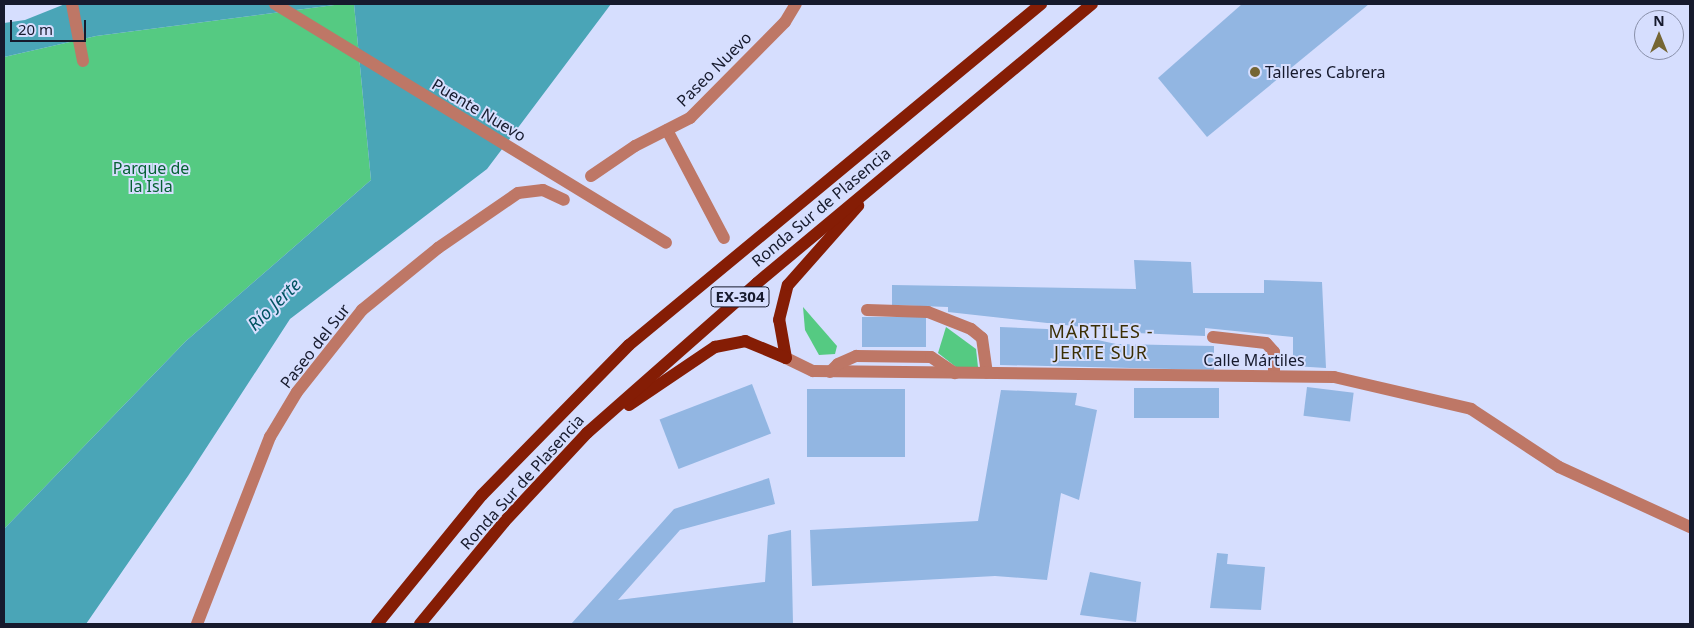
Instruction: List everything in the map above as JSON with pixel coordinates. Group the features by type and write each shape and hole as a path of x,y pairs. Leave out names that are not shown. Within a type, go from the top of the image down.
{"main road":[{"name":"Ronda Sur de Plasencia","path":"377,624 482,495 630,345 1041,4"},
{"name":"Ronda Sur de Plasencia","path":"420,624 504,522 587,432 757,283 1092,4"},
{"path":"786,358 779,320 788,285 886,174"},
{"path":"587,432 715,347 745,341 786,358"}],"street":[{"path":"72,4 83,60"},
{"name":"Puente Nuevo","path":"275,4 666,243"},
{"name":"Paseo Nuevo","path":"591,176 635,146 690,118 785,22 796,4"},
{"path":"667,130 724,238"},
{"name":"Paseo del Sur","path":"197,624 270,437 297,392 362,310 438,248 518,193 543,190 564,200"},
{"path":"867,310 928,312 971,329 984,342 988,373"},
{"path":"1213,337 1266,343 1274,352 1274,376"},
{"name":"Calle Mártiles","path":"786,358 813,371 830,372 838,364 856,356 931,356 954,373 1334,377 1471,409 1559,467 1690,527"}],"green space":[{"name":"Parque de la Isla","path":"354,4 371,180 186,341 4,529 4,57 96,36"},
{"path":"803,307 837,346 835,354 819,355 805,330"},
{"path":"946,327 976,349 978,367 956,367 938,353"}],"water":[{"path":"65,4 342,4 96,36 4,57 4,23 25,20"},
{"name":"Río Jerte","path":"354,4 611,4 487,169 290,319 188,476 86,624 4,624 4,529 186,341 371,180"}],"building":[{"name":"Talleres Cabrera","path":"1242,4 1369,4 1207,137 1158,78"},
{"path":"1134,260 1191,262 1193,293 1264,293 1264,280 1322,282 1326,368 1293,366 1293,337 1205,328 1205,336 1136,333 948,312 948,307 892,305 892,285 1136,289"},
{"path":"862,317 926,317 926,347 862,347"},
{"path":"1000,327 1047,329 1116,344 1214,346 1214,370 1000,365"},
{"path":"752,384 771,433 679,469 660,419"},
{"path":"1307,387 1354,393 1350,422 1303,416"},
{"path":"1134,388 1219,388 1219,418 1134,418"},
{"path":"807,389 905,389 905,457 807,457"},
{"path":"1001,390 1077,393 1075,405 1097,410 1079,500 1061,493 1047,580 995,576 812,586 810,530 978,521"},
{"path":"769,478 775,504 680,530 618,600 765,582 768,535 791,530 793,624 571,624 674,509"},
{"path":"1217,553 1228,554 1227,564 1265,567 1261,610 1210,608"},
{"path":"1090,572 1141,582 1136,622 1080,615"}],"place":[{"name":"Talleres Cabrera","path":"1255,72"}],"district":[{"name":"MÁRTILES - JERTE SUR","path":"1101,342"}]}
